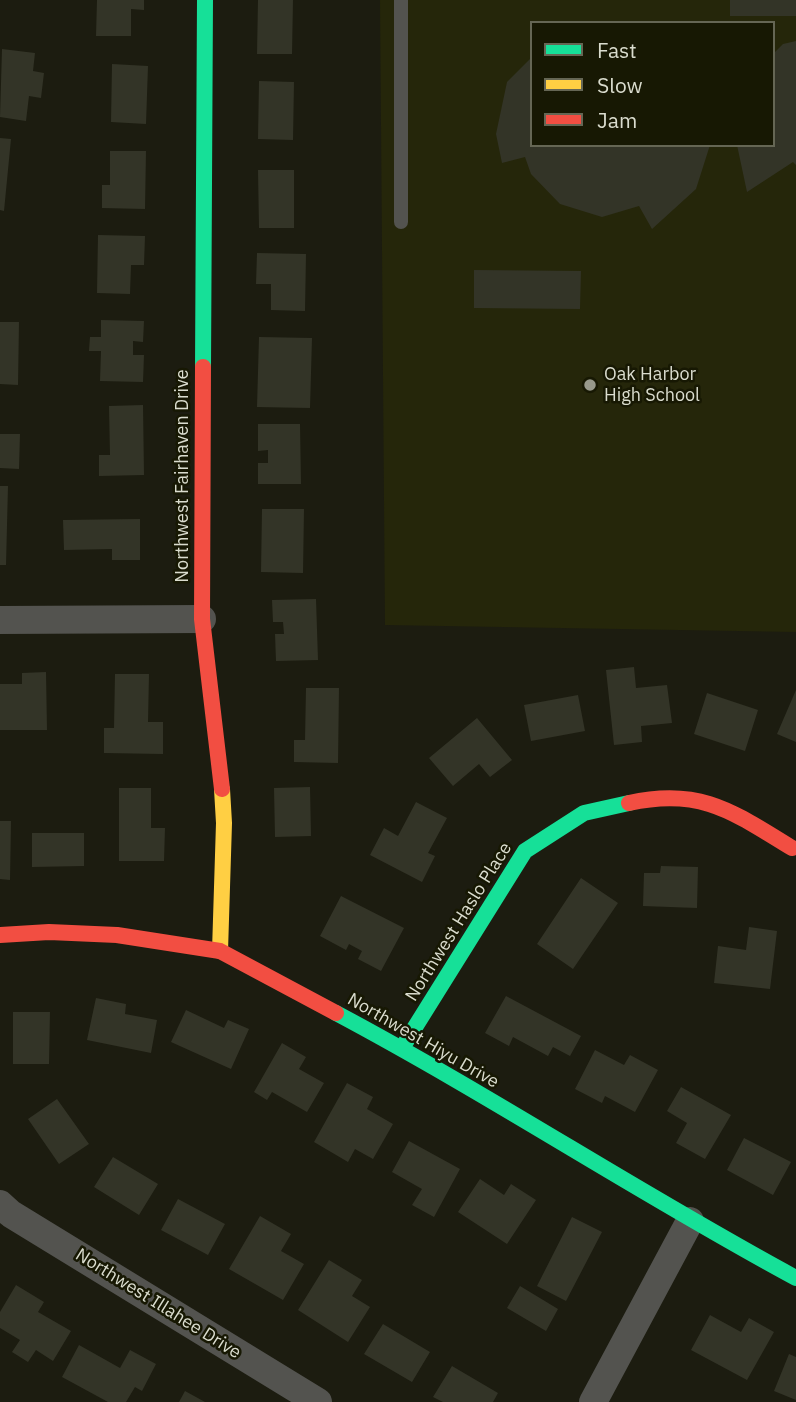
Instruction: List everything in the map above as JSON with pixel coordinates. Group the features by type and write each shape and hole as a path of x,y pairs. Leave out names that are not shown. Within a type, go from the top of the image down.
{"street":[{"name":"Northwest Fairhaven Drive","path":"205,0 202,619 219,752 223,823 220,951"},
{"path":"0,620 202,619"},
{"name":"Northwest Haslo Place","path":"402,1048 525,850 584,813 660,796 701,800 733,812 792,848"},
{"name":"Northwest Hiyu Drive","path":"0,935 49,932 117,935 220,951 402,1048 690,1221 796,1278"},
{"name":"Northwest Illahee Drive","path":"0,1204 11,1214 318,1402"},
{"path":"593,1402 690,1221"}],"lane":[{"path":"401,0 401,222"}],"shaded area":[{"name":"Oak Harbor High School","path":"380,0 796,0 796,632 385,625"}],"building":[{"path":"97,0 144,0 144,10 131,9 131,36 96,36"},
{"path":"258,0 293,0 292,54 257,54"},
{"path":"730,0 796,0 796,16 730,16"},
{"path":"796,41 796,165 793,162 747,192 737,147 775,147 775,52 783,44"},
{"path":"2,49 35,53 33,71 44,73 41,98 29,96 26,121 0,117"},
{"path":"530,59 530,147 709,147 696,189 652,229 639,206 602,217 560,204 531,174 525,157 502,163 496,134 507,82"},
{"path":"112,64 148,66 146,124 111,122"},
{"path":"259,81 294,82 293,140 258,139"},
{"path":"0,138 11,139 4,211 0,210"},
{"path":"110,151 146,151 145,209 102,208 102,185 110,185"},
{"path":"258,170 294,170 294,228 259,228"},
{"path":"98,235 145,236 144,265 131,265 130,294 97,293"},
{"path":"257,253 306,254 305,311 271,310 271,284 256,284"},
{"path":"474,270 581,271 580,309 474,308"},
{"path":"101,320 144,321 143,342 133,341 133,355 144,355 143,382 100,381 101,351 89,351 90,337 101,337"},
{"path":"0,322 19,322 18,385 0,384"},
{"path":"259,337 312,338 310,408 257,407"},
{"path":"143,405 144,475 99,476 99,455 110,455 109,406"},
{"path":"258,424 300,424 301,484 258,484 258,463 268,463 268,450 258,451"},
{"path":"0,434 20,434 19,469 0,468"},
{"path":"0,486 8,486 6,565 0,565"},
{"path":"262,509 304,509 303,573 261,572"},
{"path":"140,519 140,560 112,560 112,549 64,550 63,520"},
{"path":"316,599 318,660 276,661 275,634 284,634 283,622 273,622 272,600"},
{"path":"634,667 636,688 667,685 672,723 641,726 642,742 614,745 606,670"},
{"path":"46,672 47,730 0,730 0,684 22,684 22,673"},
{"path":"115,674 149,674 148,722 163,722 163,754 104,753 104,728 114,728"},
{"path":"306,688 339,688 338,763 294,762 294,740 305,740"},
{"path":"796,690 796,742 777,734"},
{"path":"707,693 758,710 745,751 694,734"},
{"path":"578,695 585,731 531,741 524,705"},
{"path":"477,718 512,760 490,777 479,764 453,786 429,758"},
{"path":"310,787 311,836 275,837 274,788"},
{"path":"119,788 151,788 151,828 165,828 164,861 119,861"},
{"path":"416,802 447,818 428,853 435,856 422,882 370,855 384,828 398,836"},
{"path":"0,821 11,821 10,880 0,879"},
{"path":"32,833 84,833 84,866 32,867"},
{"path":"661,866 698,867 697,908 643,906 644,873 660,873"},
{"path":"581,878 618,903 573,969 537,944"},
{"path":"341,896 404,928 381,971 358,959 362,951 349,944 346,950 320,936"},
{"path":"749,927 777,931 770,989 714,983 718,946 746,950"},
{"path":"506,996 581,1036 570,1056 553,1047 548,1056 513,1037 509,1046 485,1033"},
{"path":"96,998 126,1004 125,1014 157,1020 151,1053 87,1040"},
{"path":"186,1010 224,1028 228,1020 249,1029 231,1069 171,1042"},
{"path":"13,1012 50,1012 49,1064 13,1064"},
{"path":"282,1043 306,1057 299,1069 324,1083 307,1112 272,1092 267,1100 254,1092"},
{"path":"595,1050 624,1065 630,1055 658,1070 635,1112 605,1096 602,1103 575,1089"},
{"path":"347,1083 373,1097 367,1109 393,1124 373,1159 355,1149 348,1162 314,1142"},
{"path":"681,1087 731,1115 705,1159 676,1143 687,1123 667,1111"},
{"path":"57,1099 89,1144 59,1164 28,1119"},
{"path":"744,1138 791,1162 773,1195 727,1170"},
{"path":"409,1141 460,1169 434,1217 412,1205 422,1189 392,1172"},
{"path":"113,1157 158,1184 139,1215 94,1187"},
{"path":"480,1179 504,1195 511,1184 536,1200 507,1244 458,1212"},
{"path":"178,1199 225,1224 208,1255 161,1230"},
{"path":"260,1216 291,1234 281,1251 304,1264 283,1300 229,1269"},
{"path":"572,1217 602,1232 566,1301 537,1286"},
{"path":"329,1260 362,1280 352,1296 370,1307 348,1342 298,1310"},
{"path":"16,1285 44,1302 38,1312 71,1331 53,1361 36,1350 28,1362 12,1352 20,1340 0,1328 0,1312"},
{"path":"520,1286 558,1309 546,1331 507,1308"},
{"path":"710,1315 741,1332 749,1318 774,1332 747,1380 691,1350"},
{"path":"383,1324 430,1352 412,1382 364,1354"},
{"path":"79,1345 120,1368 130,1350 156,1364 142,1391 135,1387 126,1402 108,1402 62,1377"},
{"path":"789,1354 796,1357 796,1400 774,1391"},
{"path":"452,1366 498,1393 493,1402 443,1402 433,1397"},
{"path":"185,1391 205,1402 179,1402"}],"traffic: fast":[{"path":"203,367 205,0"},
{"path":"402,1048 525,851 584,813 629,803"},
{"path":"336,1013 796,1278"}],"traffic: slow":[{"path":"220,951 224,823 222,789"}],"traffic: jam":[{"path":"203,367 202,619 222,789"},
{"path":"629,803 677,798 697,801 733,814 792,848"},
{"path":"0,935 49,932 117,935 220,951 336,1013"}],"place":[{"name":"Oak Harbor High School","path":"590,385"}]}
